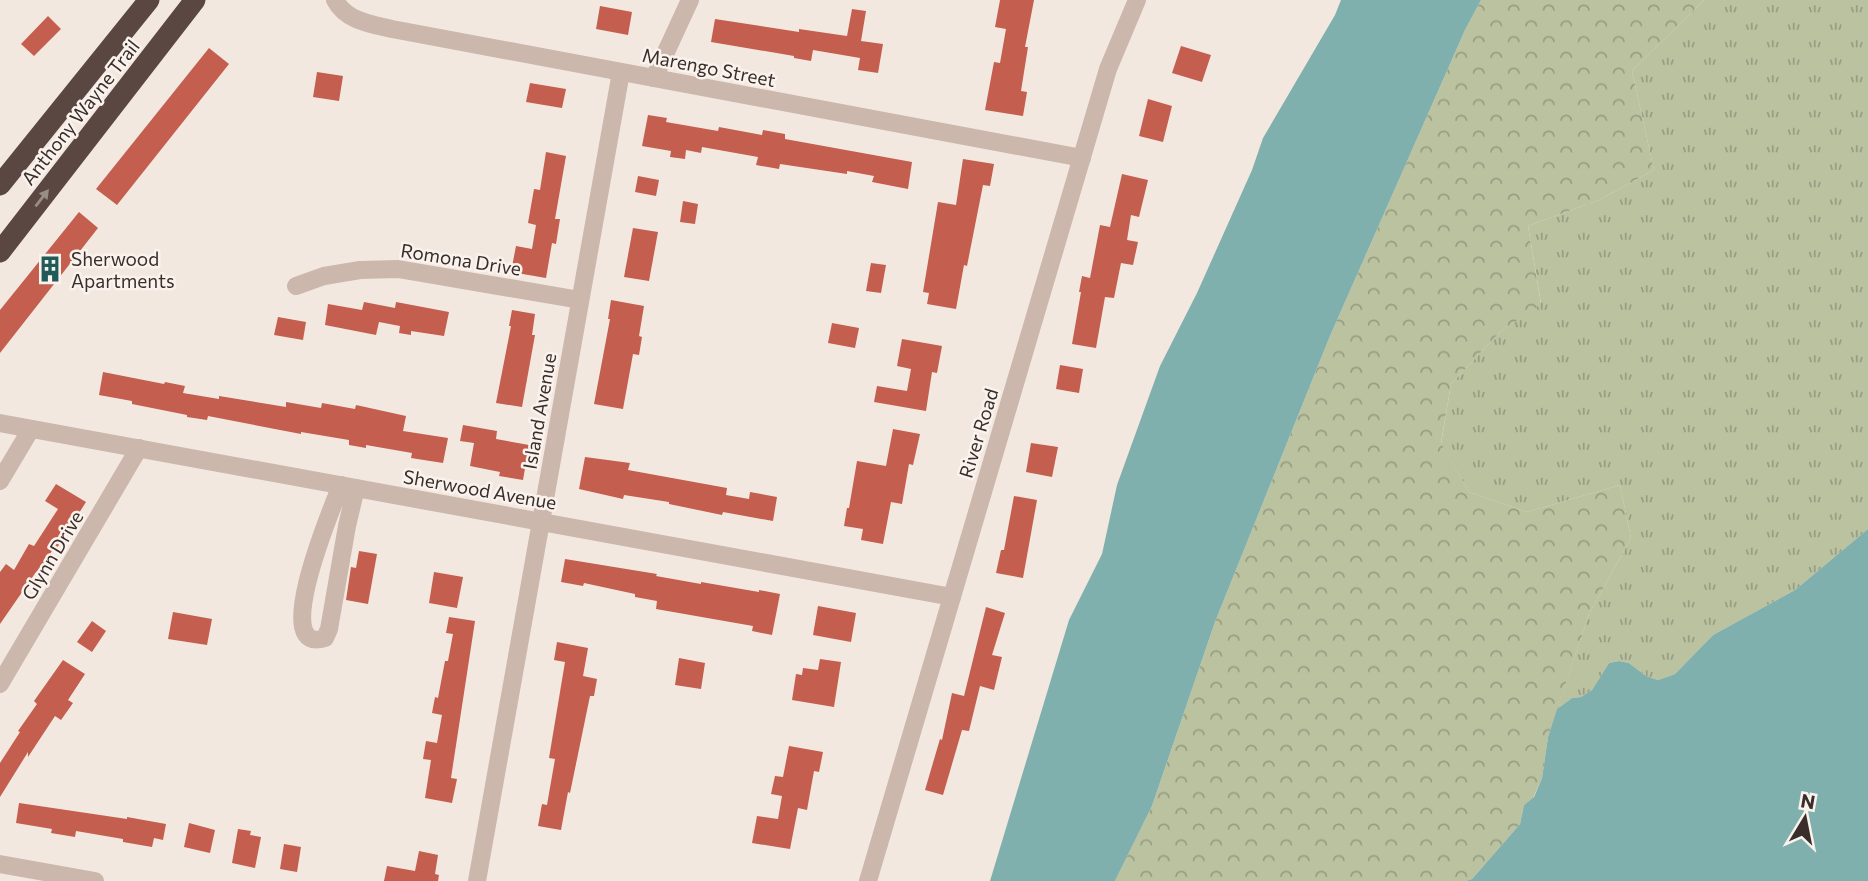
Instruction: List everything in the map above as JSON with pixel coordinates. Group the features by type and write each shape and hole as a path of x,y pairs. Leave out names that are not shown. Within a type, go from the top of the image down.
{"highway":[{"name":"Anthony Wayne Trail","path":"0,185 149,0"},
{"name":"Anthony Wayne Trail","path":"0,252 195,0"},
{"path":"0,194 62,108"}],"street":[{"path":"654,78 690,0"},
{"name":"River Road","path":"868,881 1108,69 1137,0"},
{"name":"Marengo Street","path":"335,1 347,15 392,29 1082,158"},
{"name":"Island Avenue","path":"477,881 621,72"},
{"name":"Romona Drive","path":"296,286 324,276 360,270 398,269 580,300"},
{"name":"Sherwood Avenue","path":"0,423 952,597"},
{"path":"0,481 31,429"},
{"name":"Glynn Drive","path":"0,684 139,448"},
{"path":"349,486 347,526 329,629 325,638 319,640 311,638 303,631 305,596 314,557 349,486"},
{"path":"0,864 91,881"}],"green space":[{"path":"1481,0 1704,0 1632,71 1654,170 1599,200 1528,226 1541,304 1500,332 1451,384 1441,443 1469,492 1527,512 1620,485 1631,538 1589,614 1548,737 1542,778 1533,798 1524,805 1520,824 1472,879 1466,881 1115,881 1152,806 1215,622 1330,336 1465,30"},
{"path":"1704,0 1868,0 1868,529 1795,590 1713,635 1675,674 1658,680 1646,676 1629,663 1609,663 1592,690 1581,697 1572,698 1557,709 1589,614 1631,538 1620,485 1527,512 1469,492 1441,444 1451,384 1500,332 1541,303 1528,226 1599,200 1654,170 1632,71"}],"water":[{"path":"1341,0 1481,0 1465,30 1330,336 1215,622 1152,806 1115,881 990,881 1069,620 1102,554 1117,485 1160,366 1197,293 1252,170 1263,138 1335,15"},
{"path":"1868,529 1868,881 1466,881 1472,879 1520,824 1524,805 1534,797 1542,778 1548,737 1557,709 1572,698 1581,697 1592,690 1609,663 1629,663 1646,676 1658,680 1675,674 1713,635 1795,590"}],"building":[{"path":"1000,0 1034,0 1025,47 1028,47 1021,91 1027,92 1023,116 985,110 994,62 1000,63 1006,29 995,27"},
{"path":"600,6 632,12 628,35 596,29"},
{"path":"852,9 866,11 861,41 883,44 878,73 858,70 860,58 813,50 811,61 711,42 715,19 799,32 799,29 847,36"},
{"path":"48,16 61,29 34,56 21,44"},
{"path":"1181,46 1211,55 1202,82 1172,73"},
{"path":"209,48 229,64 117,205 96,189"},
{"path":"317,72 343,76 339,101 313,97"},
{"path":"530,83 566,89 562,108 526,102"},
{"path":"1148,99 1172,106 1163,142 1139,136"},
{"path":"648,115 667,118 666,122 718,131 719,127 762,135 763,130 785,134 785,139 912,162 908,189 872,182 874,176 847,171 847,174 780,164 779,169 756,165 758,157 702,147 701,153 686,150 685,159 670,157 671,151 642,146"},
{"path":"546,152 566,156 555,219 560,219 556,244 552,243 546,278 511,272 516,246 532,249 536,225 528,223 534,189 540,190"},
{"path":"963,159 994,164 990,186 983,185 956,309 927,304 929,293 923,292 938,202 956,205"},
{"path":"1122,174 1148,180 1139,217 1131,215 1127,240 1138,242 1133,265 1121,263 1114,298 1105,297 1096,348 1072,344 1082,276 1090,278 1100,225 1110,227"},
{"path":"638,176 659,180 656,196 635,192"},
{"path":"683,201 698,204 695,224 680,222"},
{"name":"Sherwood Apartments","path":"79,212 98,228 0,353 0,310"},
{"path":"633,228 658,232 649,281 624,277"},
{"path":"871,263 886,265 881,293 866,291"},
{"path":"611,300 644,306 639,355 633,354 623,409 594,404"},
{"path":"364,302 395,308 396,302 449,312 444,336 411,331 411,335 399,333 400,326 379,322 376,335 325,325 328,304 362,310"},
{"path":"512,310 535,314 532,335 535,335 522,407 496,403"},
{"path":"278,317 306,322 303,340 274,335"},
{"path":"832,323 859,328 855,348 828,343"},
{"path":"902,339 942,346 937,373 932,372 926,411 874,402 877,386 907,391 911,369 897,366"},
{"path":"1060,365 1083,369 1079,393 1056,389"},
{"path":"103,372 185,386 183,393 219,399 219,396 286,407 286,402 321,408 322,403 355,409 356,405 406,416 403,431 448,438 443,463 411,458 412,453 366,445 366,448 349,445 349,440 301,434 208,416 207,420 187,417 132,404 132,401 99,395"},
{"path":"463,425 497,431 496,439 529,445 523,480 499,476 500,472 470,466 474,443 460,441"},
{"path":"893,429 920,434 913,465 909,464 902,504 891,502 883,544 861,540 863,529 844,526 857,461 886,466"},
{"path":"1031,443 1058,447 1052,477 1026,472"},
{"path":"585,457 630,463 628,470 727,488 726,495 749,499 750,492 777,497 773,521 723,512 722,515 669,502 624,495 623,499 579,489"},
{"path":"56,484 86,502 55,551 53,549 39,573 36,572 0,624 0,572 6,564 14,570 29,544 34,546 58,509 45,501"},
{"path":"1014,496 1037,500 1023,578 996,573 1001,550 1004,550"},
{"path":"359,551 377,554 368,604 346,600 351,567 356,568"},
{"path":"565,559 701,584 780,594 772,635 752,631 753,626 656,609 657,601 635,597 635,594 584,583 583,586 561,582"},
{"path":"434,572 463,577 457,608 429,603"},
{"path":"818,606 856,613 851,642 813,635"},
{"path":"986,607 1005,613 992,655 1002,657 994,690 980,686 969,731 962,730 943,795 925,790 940,739 942,740 952,693 964,696"},
{"path":"173,612 212,619 207,645 168,639"},
{"path":"449,617 475,621 451,778 457,779 452,803 425,798 431,760 423,759 426,741 437,743 442,715 432,713 435,697 438,698 445,661 448,661 453,634 446,633"},
{"path":"92,621 106,631 92,652 77,642"},
{"path":"557,642 588,648 583,676 597,679 594,696 590,696 561,830 538,826 542,804 547,805 555,759 549,758 565,662 554,660"},
{"path":"679,658 705,663 701,689 675,685"},
{"path":"820,659 841,662 834,707 792,700 796,674 802,675 803,668 818,670"},
{"path":"63,660 85,674 68,700 73,703 61,720 55,716 28,757 28,752 0,797 0,763 37,704 34,701"},
{"path":"789,746 823,752 819,772 814,771 807,810 798,808 790,849 752,843 757,816 778,819 782,796 771,794 775,776 783,777"},
{"path":"19,803 166,824 163,840 154,838 152,847 76,831 75,837 51,833 52,829 16,823"},
{"path":"189,823 215,830 210,853 184,847"},
{"path":"238,829 251,831 250,835 261,837 255,868 232,863"},
{"path":"284,844 301,847 297,872 280,869"},
{"path":"419,851 438,855 435,874 439,875 438,881 384,881 387,866 415,871"}],"place":[{"name":"Sherwood Apartments","path":"50,269"}]}
